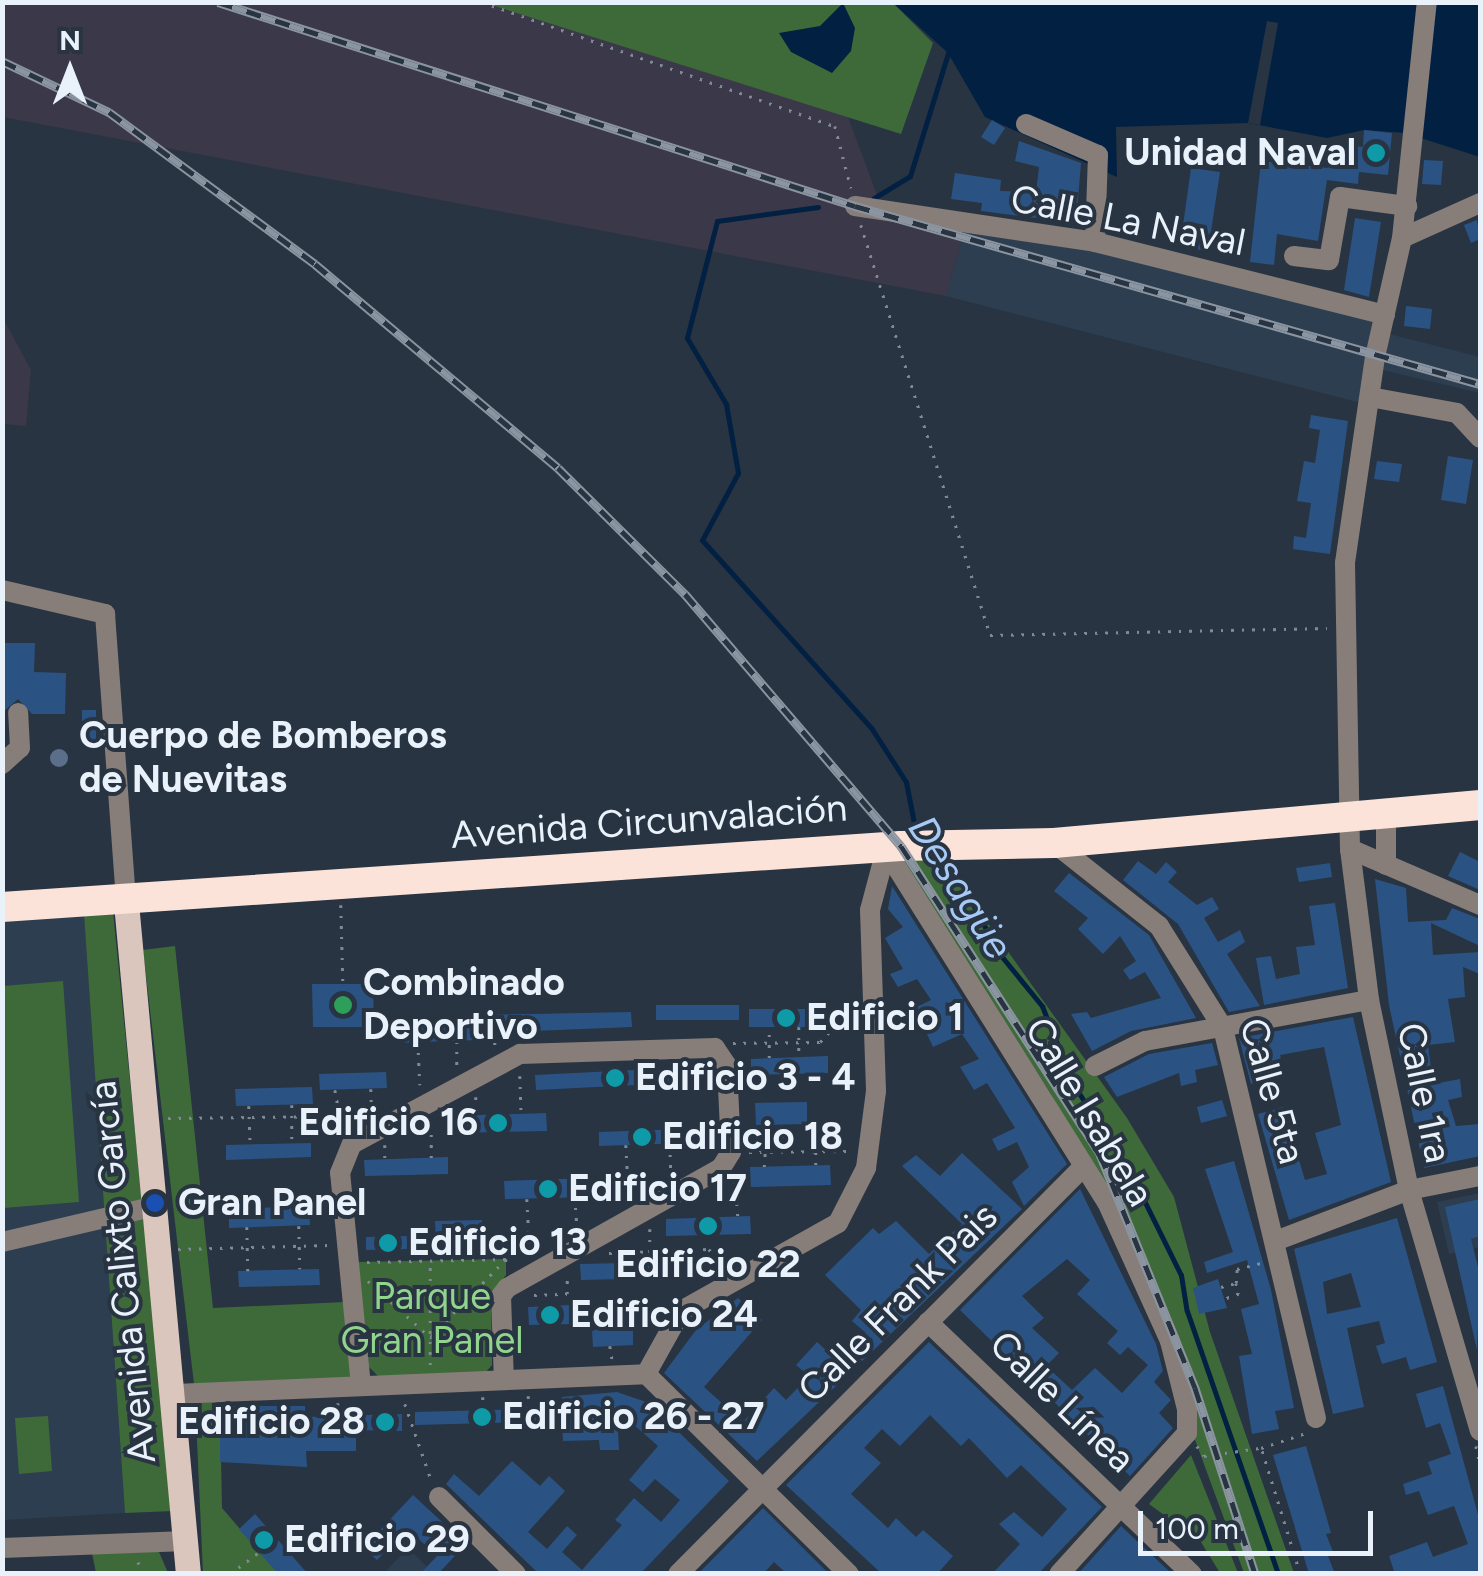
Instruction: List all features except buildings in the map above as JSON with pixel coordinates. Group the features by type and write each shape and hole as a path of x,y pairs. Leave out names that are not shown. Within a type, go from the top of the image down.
{"highway":[{"name":"Avenida Circunvalación","path":"2,906 126,903 341,881 937,845 1349,835 1386,816 1480,805"}],"main road":[{"name":"Avenida Calixto García","path":"126,903 144,1118 175,1394 188,1574"}],"street":[{"name":"Calle 1ra","path":"1427,2 1404,224 1370,397 1346,562 1349,835 1369,1000 1410,1190 1474,1381 1480,1432"},
{"path":"1026,124 1098,155 1096,242"},
{"path":"1294,256 1329,260 1340,196 1404,224 1480,203"},
{"name":"Calle La Naval","path":"855,206 1096,242 1386,315"},
{"path":"1370,397 1457,413 1480,438"},
{"path":"2,590 106,614 126,903"},
{"path":"2,764 20,748 18,714"},
{"path":"1386,816 1386,864"},
{"path":"1349,835 1386,864 1480,905"},
{"name":"Calle 5ta","path":"1054,842 1160,926 1223,1028 1279,1246 1308,1423"},
{"path":"646,1374 680,1312 733,1286 838,1223 868,1151 876,1091 870,910 886,849"},
{"name":"Calle Isabela","path":"886,849 1046,1099 1106,1202 1170,1341 1187,1433"},
{"path":"1095,1066 1145,1041 1369,1000"},
{"path":"362,1386 340,1173 352,1144 520,1054 715,1048 727,1066 732,1152 721,1168 504,1292 504,1380"},
{"name":"Calle Frank Pais","path":"678,1574 1083,1167"},
{"path":"1279,1246 1410,1190 1480,1176"},
{"path":"2,1242 156,1206"},
{"name":"Calle Línea","path":"928,1322 1192,1574"},
{"path":"175,1394 646,1374 850,1574"},
{"path":"1059,1574 1187,1433"},
{"path":"438,1497 516,1574"},
{"path":"2,1548 186,1541"}],"path":[{"path":"482,2 836,126 855,206 990,635 1347,628"},
{"path":"341,881 343,984"},
{"path":"715,1048 820,1042 842,1024 872,975"},
{"path":"768,1058 769,1027"},
{"path":"799,1027 799,1057"},
{"path":"457,1041 458,1088"},
{"path":"418,1042 431,1158"},
{"path":"520,1054 521,1114"},
{"path":"1046,1099 1095,1066"},
{"path":"371,1088 373,1132"},
{"path":"335,1090 337,1116 352,1144"},
{"path":"292,1104 292,1143"},
{"path":"249,1106 250,1144"},
{"path":"144,1118 337,1116"},
{"path":"782,1124 784,1151"},
{"path":"670,1144 672,1196"},
{"path":"626,1145 630,1220"},
{"path":"816,1150 816,1165"},
{"path":"738,1216 732,1152 868,1151"},
{"path":"764,1167 765,1152"},
{"path":"506,1259 504,1292 567,1294 575,1197"},
{"path":"526,1199 531,1275"},
{"path":"650,1208 650,1262"},
{"path":"299,1226 300,1269"},
{"path":"247,1227 248,1271"},
{"path":"457,1239 457,1260"},
{"path":"161,1250 300,1245 390,1262 506,1259"},
{"path":"1225,1300 1239,1294 1237,1269 1279,1246"},
{"path":"390,1250 390,1262"},
{"path":"572,1252 710,1250 733,1286"},
{"path":"348,1254 430,1337 502,1334"},
{"path":"430,1337 506,1259"},
{"path":"430,1261 430,1383"},
{"path":"1221,1287 1236,1283"},
{"path":"399,1384 438,1497"},
{"path":"1187,1433 1204,1456 1260,1448 1308,1423"},
{"path":"1260,1448 1300,1574"},
{"path":"230,1574 259,1552"}],"shaded area":[{"path":"2,3 496,3 848,117 883,211 966,226 946,296 3,117"},
{"path":"966,226 1095,242 1384,317 1381,332 1480,357 1480,393 1374,368 1369,405 946,296"},
{"path":"3,318 31,370 26,426 3,424"},
{"path":"84,914 125,1513 3,1520 3,920"},
{"path":"1480,1193 1480,1247 1449,1254 1437,1202"},
{"path":"408,1548 433,1573 383,1574"}],"green space":[{"path":"485,3 893,3 933,43 901,134"},
{"path":"895,854 939,855 1127,1118 1174,1197 1210,1332 1294,1573 1244,1573 1194,1437 1193,1400 1089,1166 1051,1094"},
{"path":"113,912 173,1511 125,1513 84,914"},
{"path":"175,946 213,1308 345,1302 353,1379 194,1384 143,950"},
{"path":"63,981 79,1202 3,1208 3,986"},
{"name":"Parque Gran Panel","path":"506,1259 506,1275 491,1294 492,1365 486,1372 380,1378 369,1367 358,1262"},
{"path":"195,1396 220,1404 222,1508 278,1573 203,1573"},
{"path":"48,1416 52,1471 19,1474 15,1418"},
{"path":"1191,1455 1238,1573 1220,1573 1201,1542 1149,1504"},
{"path":"91,1548 159,1552 168,1573 96,1573"}],"water":[{"path":"843,3 855,28 851,51 832,73 791,52 779,33 820,26"},
{"path":"893,3 1480,3 1480,157 1405,133 1364,130 1327,138 1248,123 1116,127 1117,177 985,117 948,53"}],"pier":[{"path":"1267,21 1278,23 1260,125 1248,123"}],"waterway":[{"name":"Desagüe","path":"874,198 910,176 948,53"},
{"name":"Desagüe","path":"818,207 717,221 687,338 726,404 738,473 702,540 872,729 906,782 914,823 926,835"},
{"name":"Desagüe","path":"948,856 998,952 1042,1006 1073,1084 1129,1170 1181,1275 1187,1311 1278,1574"}],"railway":[{"path":"218,2 855,206 1480,384"},
{"path":"2,61 109,112 315,264 558,468 685,594 901,846 1100,1154 1195,1388 1255,1574"}],"place":[{"name":"Unidad Naval","path":"1376,153"},
{"name":"Cuerpo de Bomberos de Nuevitas","path":"59,758"},
{"name":"Combinado Deportivo","path":"343,1005"},
{"name":"Edificio 1","path":"786,1018"},
{"name":"Edificio 3 - 4","path":"615,1078"},
{"name":"Edificio 16","path":"498,1123"},
{"name":"Edificio 18","path":"642,1137"},
{"name":"Edificio 17","path":"548,1189"},
{"name":"Gran Panel","path":"155,1203"},
{"name":"Edificio 22","path":"708,1226"},
{"name":"Edificio 13","path":"388,1243"},
{"name":"Edificio 24","path":"550,1315"},
{"name":"Edificio 26 - 27","path":"482,1417"},
{"name":"Edificio 28","path":"385,1422"},
{"name":"Edificio 29","path":"264,1540"}]}
